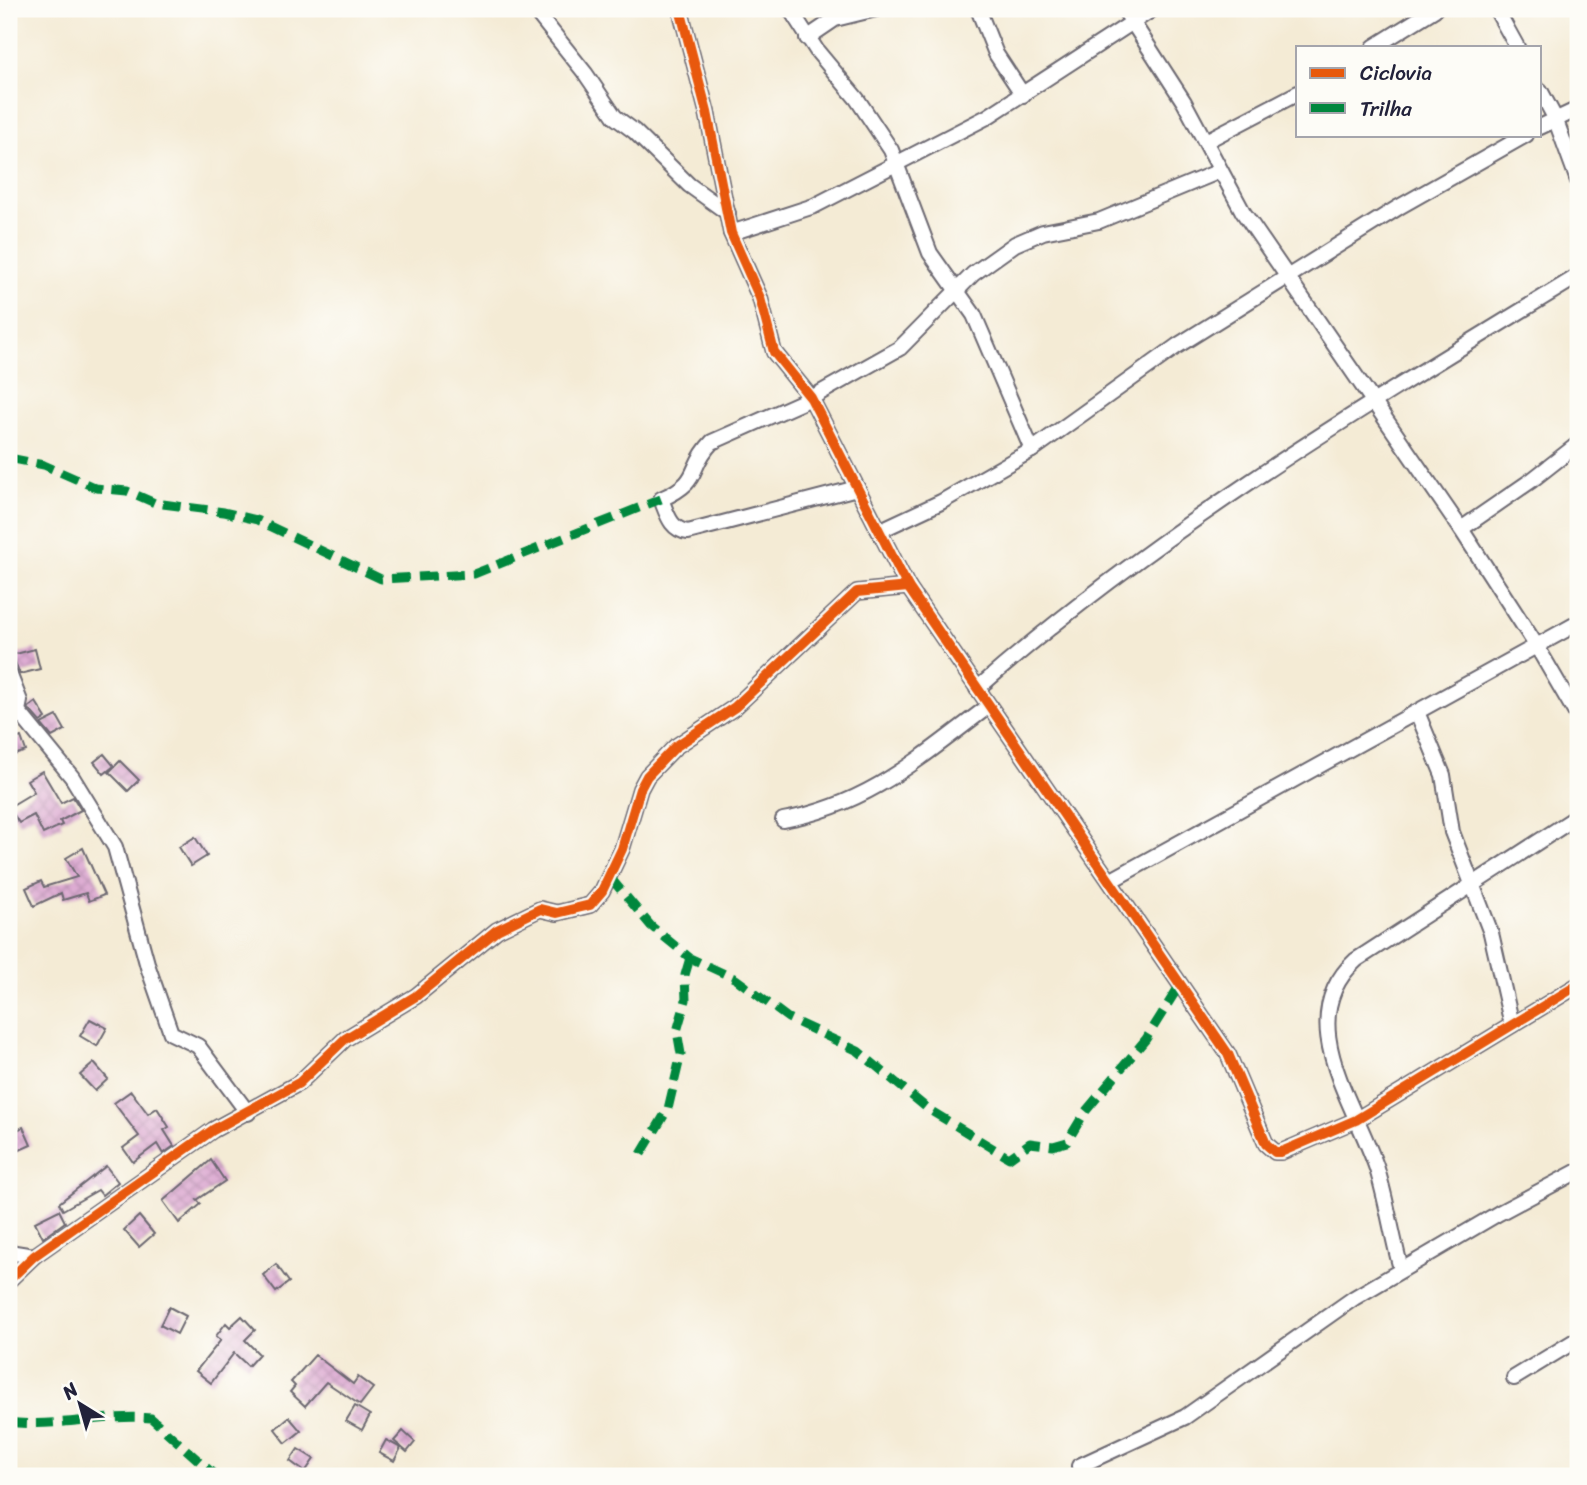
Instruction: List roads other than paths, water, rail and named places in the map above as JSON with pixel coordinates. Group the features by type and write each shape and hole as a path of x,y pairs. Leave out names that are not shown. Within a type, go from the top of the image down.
{"street":[{"path":"534,9 578,63 615,117 634,131 689,185 728,213"},
{"path":"680,9 707,112 731,233 760,298 767,335 774,352 811,398 908,587 1228,1054 1271,1149 1281,1153 1356,1121 1578,985"},
{"path":"790,9 807,37 857,99 897,164 930,253 974,315 1032,450"},
{"path":"807,37 835,19 876,9"},
{"path":"978,9 996,54 1023,95"},
{"path":"1124,9 1206,141 1220,171 1286,278 1375,400 1461,529 1536,645 1578,717"},
{"path":"731,233 814,206 897,164 1023,95 1153,9"},
{"path":"1376,46 1434,9"},
{"path":"1496,9 1516,46"},
{"path":"1206,141 1296,94"},
{"path":"1542,94 1555,118 1578,181"},
{"path":"1542,126 1578,109"},
{"path":"879,531 941,502 1032,450 1177,345 1399,207 1524,136"},
{"path":"857,488 688,532 677,530 661,499 688,484 703,452 712,442 811,398 900,348 917,333 954,290 1015,244 1043,232 1099,221 1220,171"},
{"path":"977,689 1036,637 1193,522 1375,400 1578,276"},
{"path":"1461,529 1524,487 1578,444"},
{"path":"9,1280 34,1256 213,1130 299,1083 345,1039 416,996 497,930 540,909 557,913 590,905 601,891 622,849 640,789 647,776 675,747 735,707 857,592 908,587"},
{"path":"1110,881 1578,622"},
{"path":"9,673 20,701 18,711 72,777 115,847 148,967 171,1033 198,1046 248,1113"},
{"path":"783,820 830,809 887,782 934,751 989,706"},
{"path":"1417,712 1436,753 1443,775 1452,832 1491,933 1512,1025"},
{"path":"1401,1269 1377,1168 1334,1064 1327,1033 1328,1010 1340,974 1356,960 1578,816"},
{"path":"1079,1466 1185,1417 1354,1298 1578,1171"},
{"path":"9,1252 34,1256"},
{"path":"1514,1378 1578,1339"}]}
